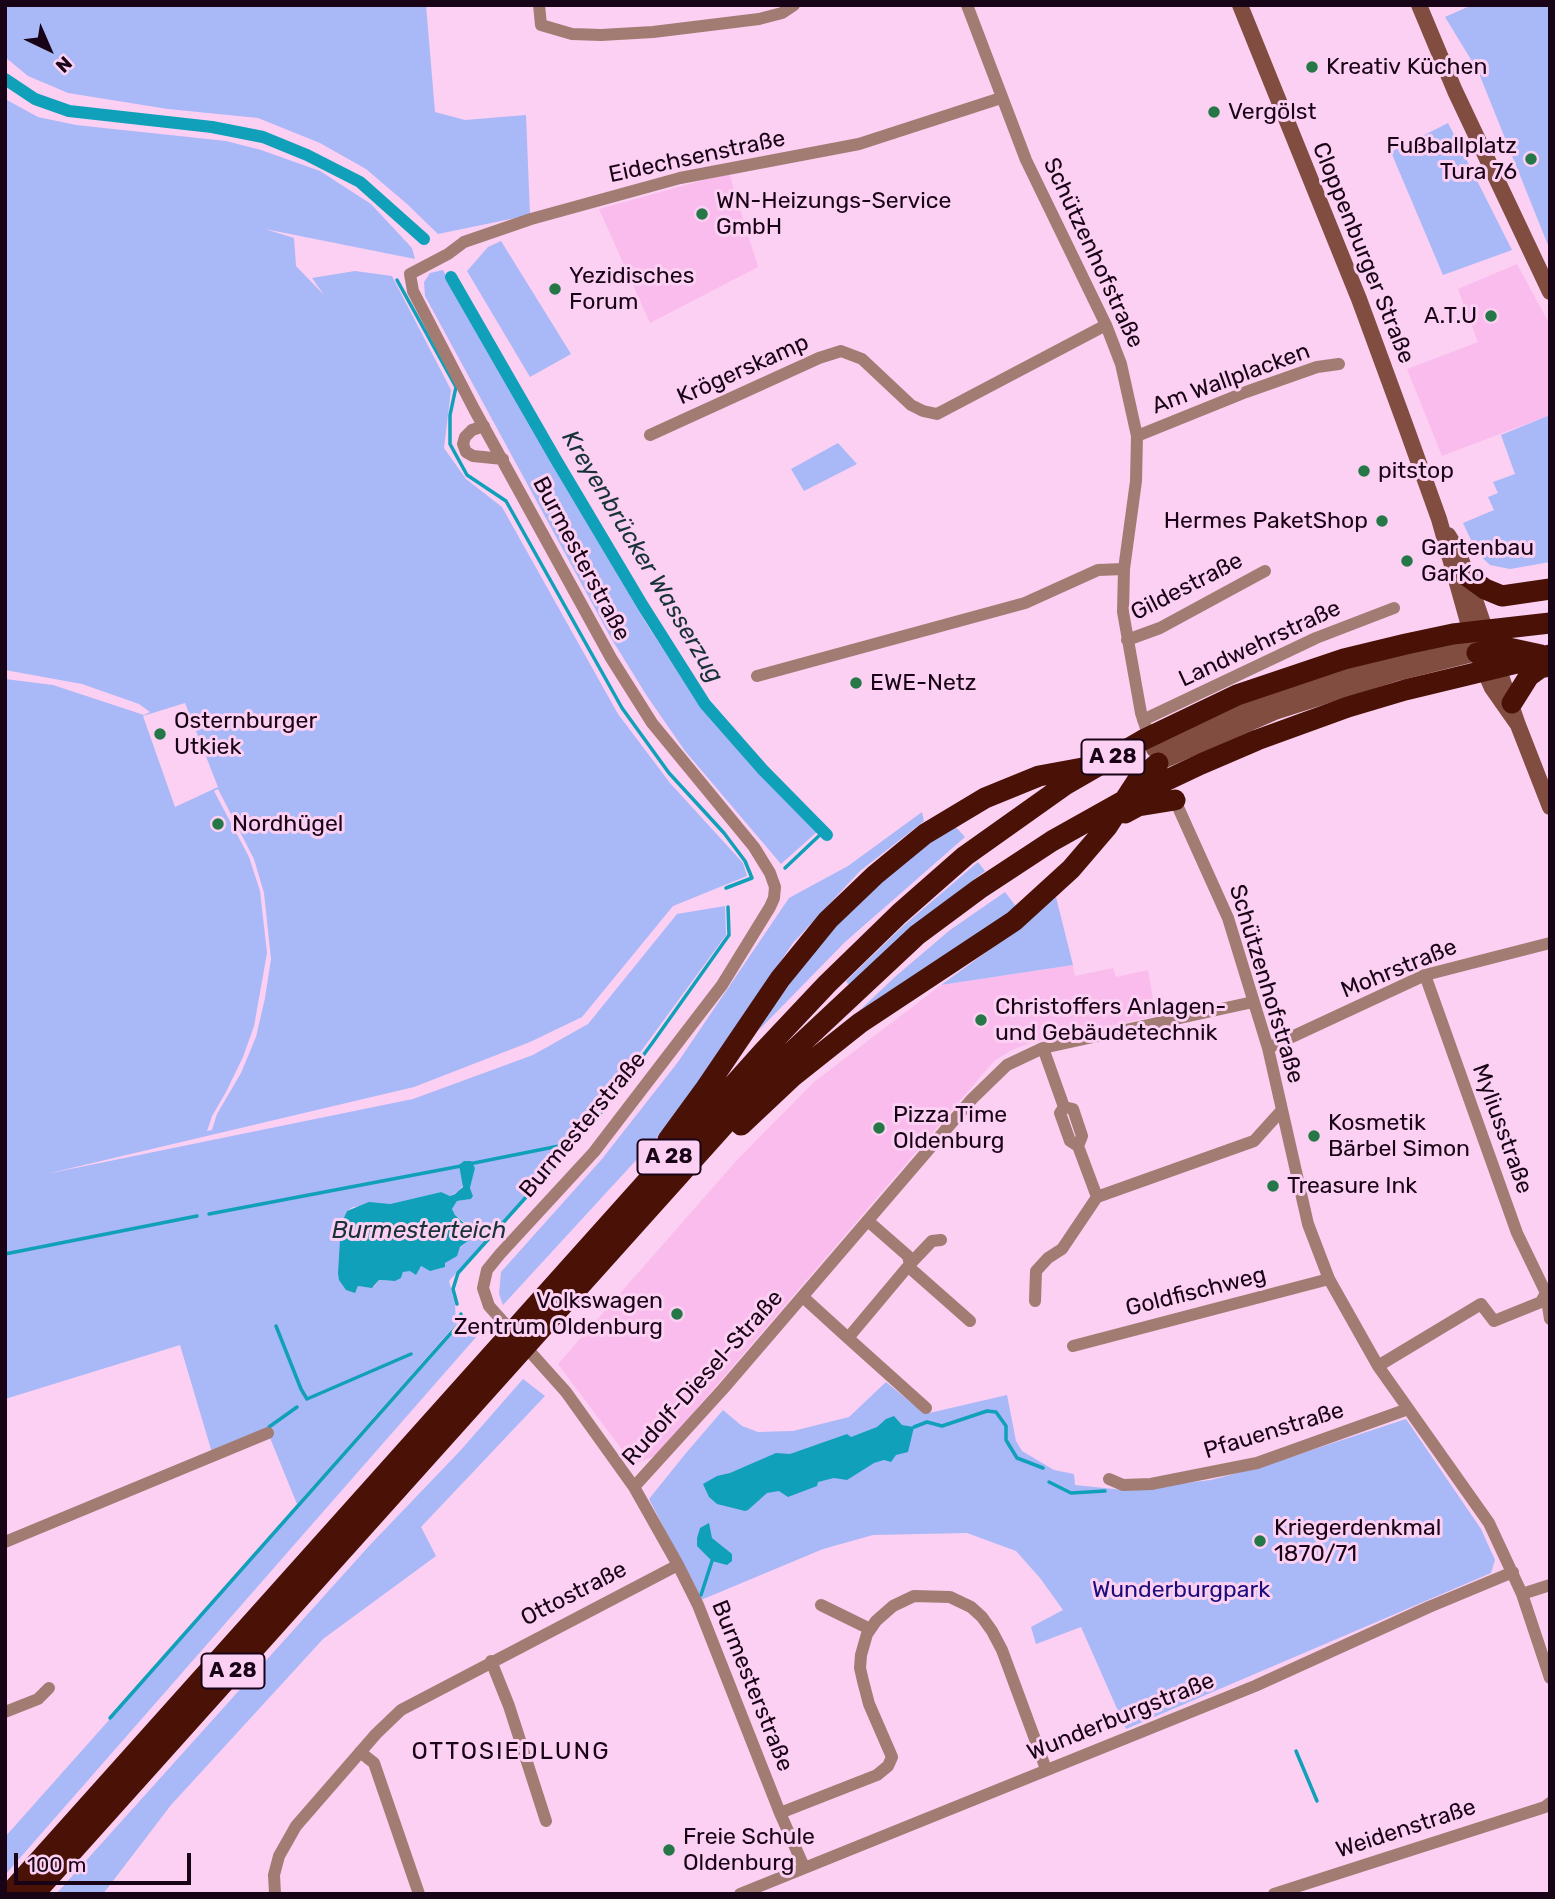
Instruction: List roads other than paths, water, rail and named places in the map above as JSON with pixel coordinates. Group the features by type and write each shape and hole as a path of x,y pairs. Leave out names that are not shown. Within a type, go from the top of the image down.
{"highway":[{"path":"1467,576 1485,589 1502,596 1550,589"},
{"path":"1483,645 1550,607"},
{"name":"A 28","path":"34,1894 543,1311 668,1188 836,976 899,914 964,856 1065,785 1143,740 1237,695 1344,659 1453,634 1550,622"},
{"path":"1483,645 1515,648 1550,656"},
{"name":"A 28","path":"543,1311 577,1259 770,1059 917,935 979,889 1052,841 1127,799 1246,745 1348,707 1417,687 1550,656"},
{"path":"1512,703 1529,676 1539,668 1550,666"},
{"path":"668,1188 693,1174 792,1077 860,1023 1014,921 1070,869 1107,827 1156,756"},
{"path":"577,1259 590,1231 657,1155 780,979 828,920 875,875 925,834 985,798 1013,785 1058,771 1156,756"},
{"path":"1107,827 1130,809 1175,800"},
{"name":"A 28","path":"9,1894 486,1375"}],"main road":[{"name":"Cloppenburger Straße","path":"1240,5 1363,311 1483,645 1512,703 1550,807"},
{"path":"1419,5 1455,91 1550,292"},
{"name":"Cloppenburger Straße","path":"1439,519 1459,553 1467,576 1492,688 1518,725"},
{"path":"1156,756 1249,707 1310,684 1400,659 1483,645"}],"street":[{"path":"539,5 541,25 572,34 636,34 759,19 782,13 794,5"},
{"name":"Schützenhofstraße","path":"967,5 1001,98 1041,192 1106,325 1121,364 1137,436 1136,481 1124,569 1123,611 1143,720 1156,756 1228,918 1268,1048 1308,1224 1329,1279 1378,1366 1489,1523 1522,1594 1550,1678"},
{"name":"Eidechsenstraße","path":"410,274 448,254 464,242 531,219 680,178 859,144 1001,98"},
{"name":"Burmesterstraße","path":"410,274 413,291 484,426 618,669 652,723 754,847 775,887 770,906 722,985 594,1152 487,1270 483,1289 489,1306 566,1392 634,1487 678,1565 698,1605 804,1867"},
{"name":"Krögerskamp","path":"650,435 818,358 841,351 862,359 911,405 937,414 1106,325"},
{"name":"Am Wallplacken","path":"1137,436 1246,392 1317,367 1339,364"},
{"path":"484,426 472,430 465,437 463,444 466,452 473,456 503,460"},
{"path":"757,676 826,655 1025,603 1098,570 1124,569"},
{"name":"Gildestraße","path":"1127,640 1160,628 1265,571"},
{"name":"Landwehrstraße","path":"1143,720 1316,638 1394,608"},
{"name":"Mohrstraße","path":"1268,1048 1425,975 1550,943"},
{"name":"Myliusstraße","path":"1425,975 1517,1233 1546,1293 1550,1320"},
{"name":"Rudolf-Diesel-Straße","path":"634,1487 714,1400 972,1099 1007,1065 1043,1048 1253,1002"},
{"path":"1043,1048 1064,1107 1073,1109 1082,1136 1078,1146 1097,1197"},
{"path":"1035,1301 1036,1271 1048,1258 1062,1249 1097,1197 1254,1140 1282,1110"},
{"path":"868,1220 908,1256 911,1269 970,1321"},
{"path":"848,1338 932,1241 942,1240"},
{"name":"Goldfischweg","path":"1073,1346 1329,1279"},
{"path":"1378,1366 1480,1304 1494,1321 1541,1302 1546,1293"},
{"name":"Rudolf-Diesel-Straße","path":"803,1297 926,1408"},
{"name":"Pfauenstraße","path":"1110,1479 1123,1485 1151,1485 1257,1464 1408,1409"},
{"path":"5,1542 268,1433"},
{"name":"Ottostraße","path":"275,1894 274,1875 284,1844 296,1826 360,1752 401,1710 678,1565"},
{"name":"Wunderburgstraße","path":"740,1894 1255,1686 1513,1572"},
{"path":"1522,1594 1550,1585"},
{"path":"780,1813 877,1775 888,1766 892,1757 869,1704 860,1672 864,1645 870,1629 893,1606 915,1596 950,1597 971,1607 982,1617 1002,1650 1046,1769"},
{"path":"821,1605 870,1629"},
{"path":"491,1661 509,1706 546,1821"},
{"path":"5,1712 38,1699 49,1688"},
{"path":"360,1752 374,1763 419,1894"},
{"name":"Weidenstraße","path":"1276,1893 1545,1807 1550,1803"}],"water":[{"name":"Burmesterteich","path":"464,1161 471,1161 475,1168 470,1188 473,1196 471,1199 457,1201 452,1209 474,1232 474,1236 460,1247 457,1256 445,1263 445,1267 430,1271 421,1266 416,1275 410,1271 403,1272 401,1278 395,1281 379,1280 372,1288 358,1286 355,1293 346,1290 338,1273 341,1224 347,1211 369,1202 390,1204 441,1192 450,1196 455,1194 463,1187 459,1165"},
{"path":"894,1416 902,1425 914,1427 908,1452 896,1455 891,1462 884,1460 874,1463 847,1480 834,1478 818,1482 817,1486 788,1497 779,1491 767,1493 745,1511 717,1504 709,1497 703,1484 776,1453 790,1454 847,1434 851,1437 877,1427"},
{"path":"709,1523 712,1538 732,1554 732,1561 727,1565 712,1561 697,1546 700,1528"}],"waterway":[{"name":"Kreyenbrücker Wasserzug","path":"5,79 35,99 69,111 212,127 263,137 307,155 360,182 424,239"},
{"name":"Kreyenbrücker Wasserzug","path":"451,277 643,606 705,704 763,770 827,835"},
{"path":"397,280 456,387 450,415 450,444 467,475 506,501 622,708 669,773 724,833 745,861 752,878 726,888"},
{"path":"785,868 823,832"},
{"path":"457,1304 453,1289 458,1273 597,1118 729,935 728,907"},
{"path":"469,1164 574,1143"},
{"path":"209,1214 461,1166"},
{"path":"5,1254 197,1216"},
{"path":"110,1718 459,1324 461,1314"},
{"path":"276,1326 307,1399 411,1354"},
{"path":"269,1427 297,1407"},
{"path":"914,1427 927,1422 942,1426 987,1411 996,1412 1006,1426 1006,1440 1017,1458 1043,1468"},
{"path":"1049,1482 1071,1493 1105,1491"},
{"path":"701,1595 712,1561"},
{"path":"1296,1751 1317,1801"}],"place":[{"name":"Kreativ Küchen","path":"1312,67"},
{"name":"Vergölst","path":"1214,112"},
{"name":"Fußballplatz Tura 76","path":"1531,159"},
{"name":"WN-Heizungs-Service GmbH","path":"702,214"},
{"name":"Yezidisches Forum","path":"555,289"},
{"name":"A.T.U","path":"1491,316"},
{"name":"pitstop","path":"1364,471"},
{"name":"Hermes PaketShop","path":"1382,521"},
{"name":"Gartenbau GarKo","path":"1407,561"},
{"name":"EWE-Netz","path":"856,683"},
{"name":"Osternburger Utkiek","path":"160,734"},
{"name":"Nordhügel","path":"218,824"},
{"name":"Christoffers Anlagen- und Gebäudetechnik","path":"981,1020"},
{"name":"Pizza Time Oldenburg","path":"879,1128"},
{"name":"Kosmetik Bärbel Simon","path":"1314,1136"},
{"name":"Treasure Ink","path":"1273,1186"},
{"name":"Volkswagen Zentrum Oldenburg","path":"677,1314"},
{"name":"Kriegerdenkmal 1870/71","path":"1260,1541"},
{"name":"Freie Schule Oldenburg","path":"669,1850"}],"district":[{"name":"OTTOSIEDLUNG","path":"511,1752"}],"park label":[{"name":"Wunderburgpark","path":"1181,1590"}]}
